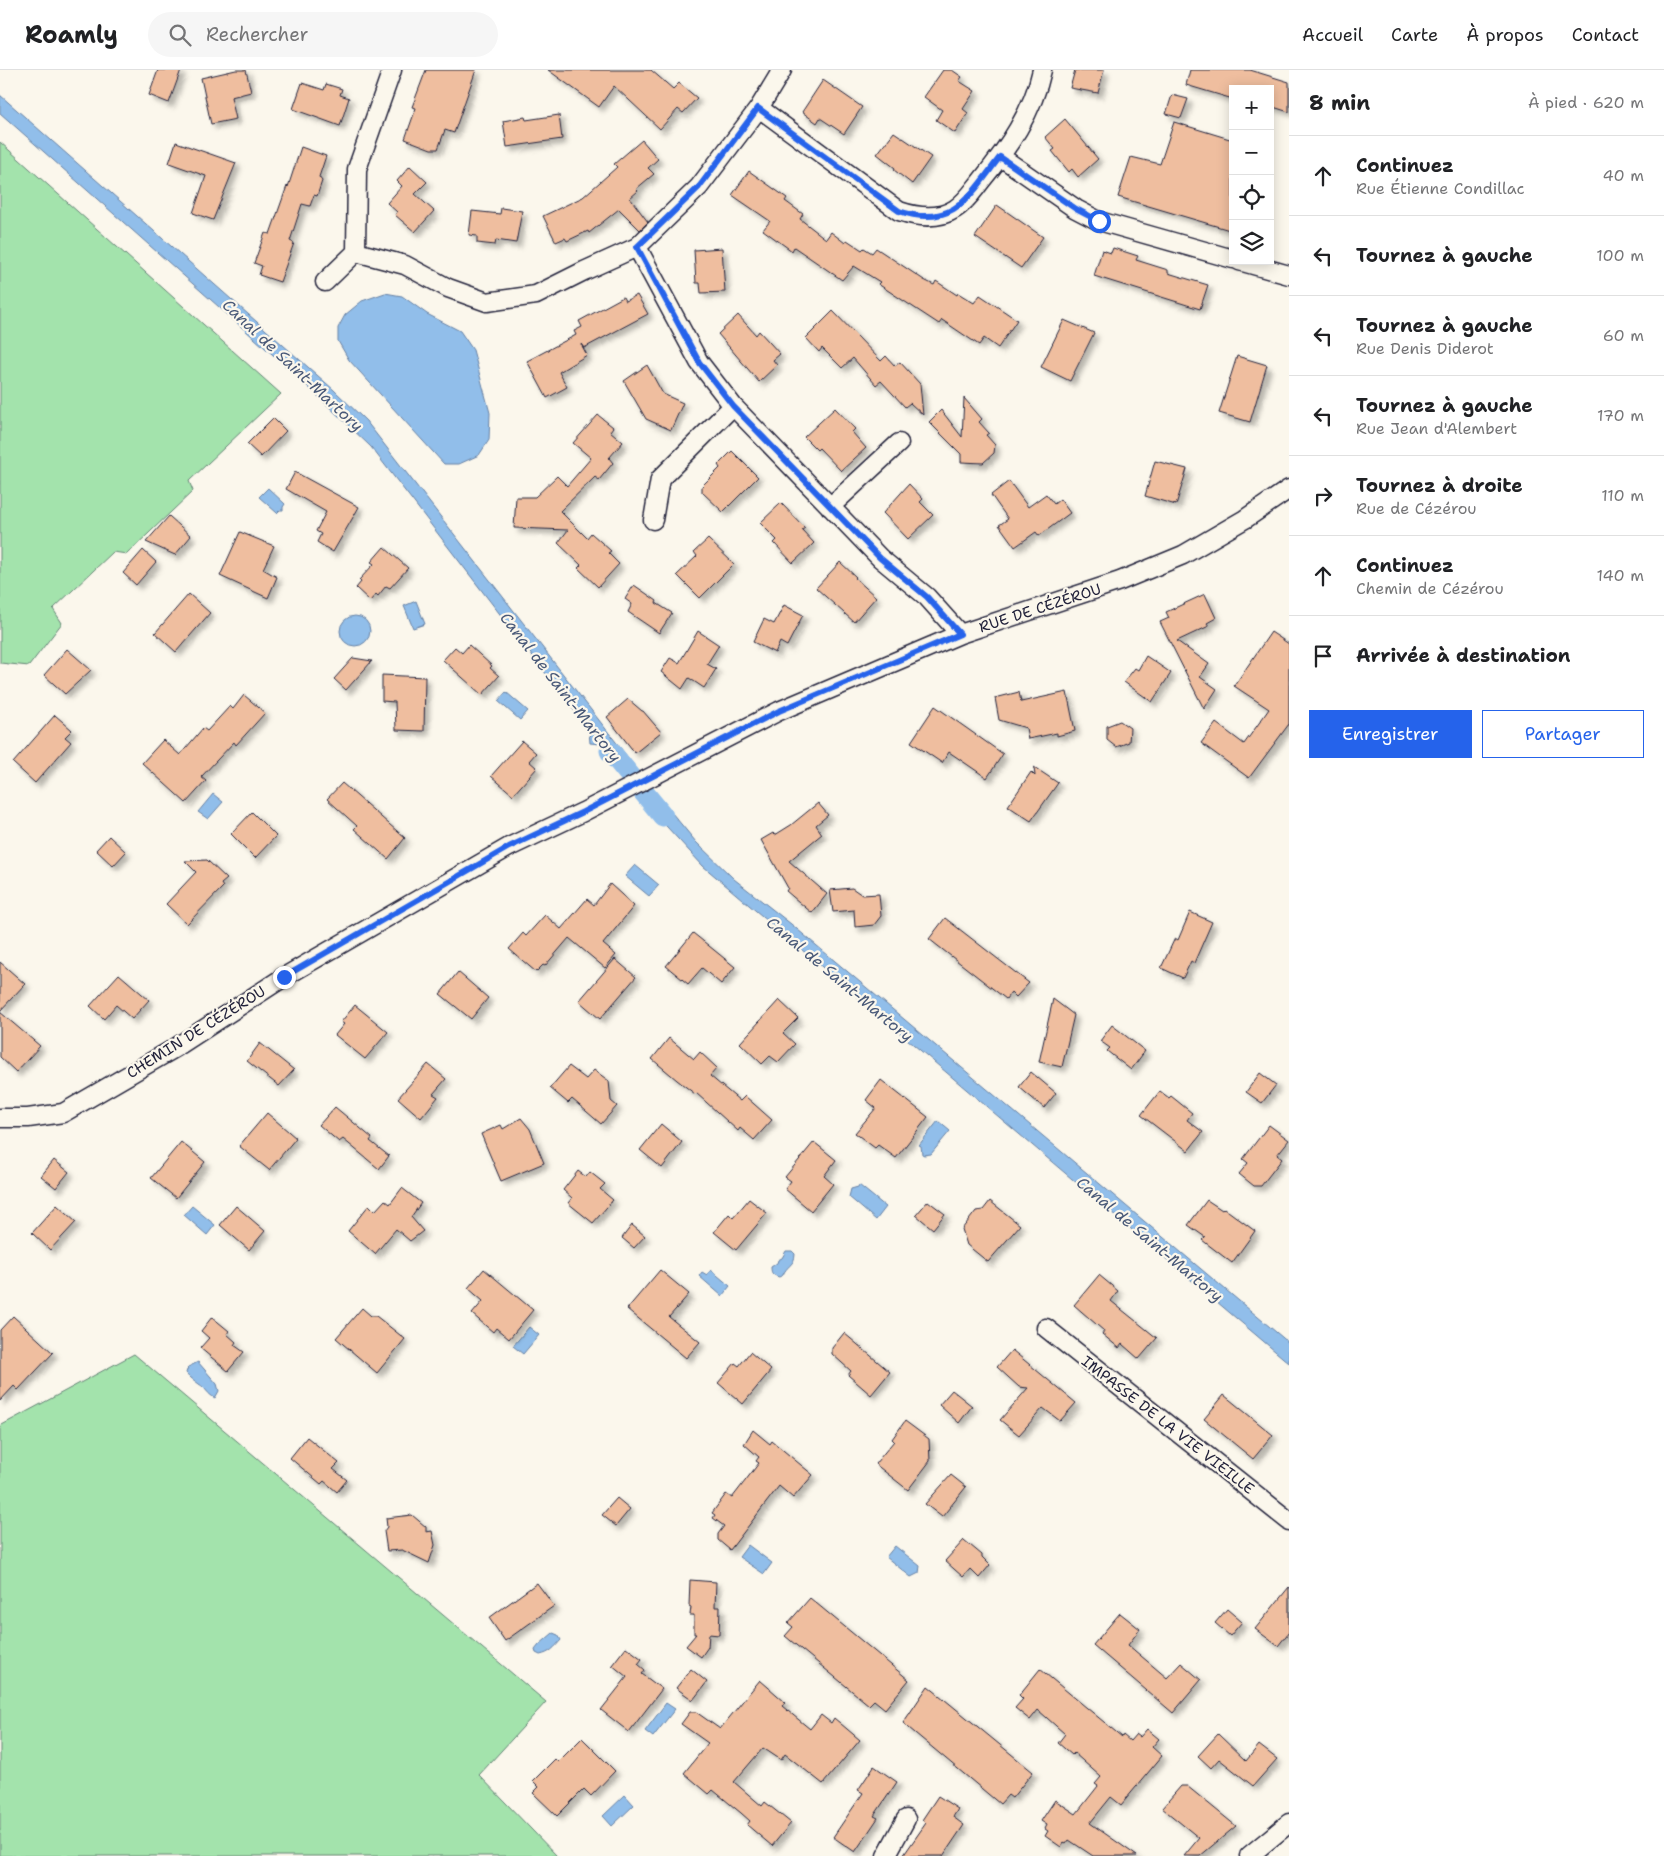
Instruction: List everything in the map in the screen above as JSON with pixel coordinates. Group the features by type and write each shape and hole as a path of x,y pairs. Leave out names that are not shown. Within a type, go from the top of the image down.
{"street":[{"path":"325,282 356,252 357,169 392,70"},
{"path":"356,252 405,265 448,288 487,302 536,295 637,247 699,187 758,108 782,70"},
{"path":"758,108 899,211 913,216 941,215 954,209 967,198 1000,157 1025,118 1038,88 1042,70"},
{"path":"1000,157 1076,209 1099,221 1229,258"},
{"path":"637,247 699,362 733,406 880,558 927,597 960,634"},
{"path":"1253,265 1289,275"},
{"path":"653,520 660,479 733,406"},
{"path":"830,506 899,443"},
{"name":"RUE DE CÉZÉROU","path":"648,778 779,711 960,634 1120,582 1183,555 1244,519 1289,489"},
{"name":"CHEMIN DE CÉZÉROU","path":"0,1118 28,1118 63,1112 175,1048 284,977 488,860 648,778"},
{"name":"IMPASSE DE LA VIE VIEILLE","path":"1046,1328 1289,1521"},
{"path":"886,1856 906,1819"},
{"path":"1249,1856 1289,1823"}],"green space":[{"path":"0,142 281,394 189,481 193,491 127,554 113,552 53,609 62,623 29,666 0,663"},
{"path":"134,1354 546,1702 479,1775 557,1856 0,1856 0,1426"}],"water":[{"path":"0,95 334,390 366,421 637,769 622,776 600,744 590,743 587,727 371,447 298,377 0,113"},
{"path":"385,293 402,296 427,314 460,331 473,350 490,413 489,440 479,455 459,464 444,464 349,360 338,341 338,328 345,315 362,301"},
{"path":"268,488 285,504 283,510 277,513 259,497"},
{"path":"416,601 425,624 413,628 404,606"},
{"path":"355,616 366,620 370,631 366,642 355,646 344,642 340,631 344,620"},
{"path":"506,692 528,711 520,720 498,701"},
{"path":"651,793 657,795 696,842 734,879 791,924 1289,1343 1289,1363 703,866 643,801 642,796"},
{"path":"213,794 223,802 208,819 198,812"},
{"path":"635,865 659,885 649,896 625,876"},
{"path":"938,1121 950,1131 931,1154 924,1155 919,1145"},
{"path":"859,1185 886,1207 876,1220 849,1197 851,1189"},
{"path":"192,1206 215,1225 207,1235 184,1215"},
{"path":"786,1251 792,1251 795,1254 795,1258 783,1275 775,1276 771,1271 771,1267 782,1258"},
{"path":"711,1270 730,1286 722,1296 699,1276 702,1272 707,1275"},
{"path":"529,1327 539,1335 523,1354 513,1346"},
{"path":"198,1362 217,1384 219,1391 215,1398 186,1373 188,1367"},
{"path":"748,1545 772,1563 764,1574 739,1557"},
{"path":"895,1546 920,1566 919,1573 911,1577 886,1557"},
{"path":"553,1633 558,1635 561,1640 547,1653 540,1655 536,1653 535,1650 539,1645"},
{"path":"666,1703 675,1709 653,1737 645,1731"},
{"path":"625,1795 634,1805 612,1826 603,1816"}],"building":[{"path":"158,70 181,70 169,103 149,95"},
{"path":"236,70 246,70 251,92 231,97 236,119 211,124 201,78"},
{"path":"426,70 476,70 454,133 445,130 438,149 431,149 405,139 416,108 412,107"},
{"path":"548,70 651,70 673,89 679,83 697,98 683,113 678,109 660,129 614,86 599,107"},
{"path":"943,70 952,70 962,77 959,81 975,91 963,109 968,113 955,133 936,120 942,110 924,97"},
{"path":"1075,70 1104,70 1098,93 1070,88"},
{"path":"1190,70 1250,70 1289,82 1289,112 1274,107 1274,85 1229,85 1229,98 1186,85"},
{"path":"823,80 862,107 844,134 820,118 817,123 802,112"},
{"path":"302,83 324,90 326,84 342,89 340,95 349,98 340,126 293,109"},
{"path":"1172,95 1188,99 1181,118 1166,114"},
{"path":"559,115 562,139 507,147 503,121 525,117 526,120"},
{"path":"1065,119 1098,159 1078,177 1072,169 1069,172 1052,151 1055,149 1045,137"},
{"path":"1174,122 1229,139 1229,230 1118,197 1131,157 1160,164"},
{"path":"894,132 931,157 912,184 877,154"},
{"path":"642,140 658,159 648,168 654,174 636,189 638,191 630,198 648,222 640,230 619,209 589,233 588,231 567,241 565,238 556,242 543,216 583,197 617,167 614,164"},
{"path":"176,142 236,163 213,220 193,213 206,176 169,163"},
{"path":"301,147 326,156 319,177 322,181 317,196 314,195 310,206 302,204 290,241 294,243 280,282 259,275 262,266 254,263 265,233 270,234"},
{"path":"410,166 427,182 415,194 434,211 415,232 395,215 397,212 387,203 402,186 397,181"},
{"path":"749,171 787,198 785,201 803,214 800,219 826,239 831,232 845,243 847,240 862,250 864,248 872,253 876,248 924,280 934,285 936,281 957,295 958,293 974,303 980,295 1017,320 998,348 984,338 979,345 942,320 939,324 854,266 842,280 794,247 792,251 763,230 770,221 732,195"},
{"path":"997,205 1043,237 1021,268 975,237"},
{"path":"501,208 522,211 516,243 496,240 495,245 477,243 477,236 469,235 472,211 500,214"},
{"path":"722,248 725,292 701,293 700,283 696,283 694,250"},
{"path":"1113,248 1138,256 1136,260 1168,270 1168,273 1208,285 1200,309 1094,276 1102,250 1111,253"},
{"path":"637,295 648,314 584,348 581,344 587,355 559,372 567,387 547,398 527,361 576,335 574,331 582,327 579,321 623,297 625,301"},
{"path":"833,311 881,361 886,356 895,366 900,362 920,384 923,415 910,403 905,407 881,381 876,385 853,358 842,368 822,348 819,352 806,338"},
{"path":"738,315 756,335 759,331 780,354 773,360 777,365 759,382 718,334"},
{"path":"1064,320 1094,333 1070,381 1041,367"},
{"path":"1237,356 1267,365 1250,422 1219,413"},
{"path":"647,365 663,394 683,403 671,430 646,419 624,381"},
{"path":"964,398 982,419 979,422 989,433 986,435 995,445 994,453 983,463 961,462 961,454 929,422 941,410 962,437"},
{"path":"835,408 855,429 852,432 866,448 841,471 819,448 817,450 804,437"},
{"path":"598,415 613,427 610,431 623,442 609,458 613,463 599,480 595,477 560,511 587,538 591,533 611,551 608,553 619,564 598,587 578,568 581,565 558,543 568,530 514,528 516,497 535,497 557,476 567,486 591,458 573,443"},
{"path":"273,418 286,431 261,457 247,444"},
{"path":"732,451 758,477 723,512 702,492 702,486 720,468 718,465"},
{"path":"1155,461 1187,469 1176,505 1145,496"},
{"path":"295,472 359,507 333,552 317,542 321,534 316,531 326,512 286,489"},
{"path":"1009,481 1028,507 1046,494 1054,504 1060,499 1070,513 1039,536 1036,532 1015,547 999,525 1008,519 991,495"},
{"path":"909,484 923,499 920,502 933,515 908,539 883,513"},
{"path":"781,503 805,528 802,530 814,543 793,563 774,543 777,540 760,523"},
{"path":"169,516 191,536 175,555 146,542"},
{"path":"240,532 274,546 263,569 277,577 268,598 220,576"},
{"path":"708,539 734,564 700,598 677,575 697,556 694,552"},
{"path":"384,547 408,568 390,588 386,586 378,596 376,594 370,601 356,588 361,582 359,580 374,564 371,562"},
{"path":"143,550 156,562 136,585 123,573"},
{"path":"840,562 876,597 854,622 816,588"},
{"path":"634,585 672,613 659,633 628,612 632,604 625,599"},
{"path":"189,594 210,613 176,652 155,633"},
{"path":"1205,594 1216,618 1207,623 1209,626 1177,641 1209,664 1200,677 1217,689 1204,709 1160,622 1169,618 1166,612"},
{"path":"784,605 803,615 787,646 780,642 775,653 753,642 764,619 774,624"},
{"path":"698,631 719,645 707,664 716,669 704,688 689,678 682,689 661,672 670,658 679,663"},
{"path":"1271,632 1289,644 1289,724 1249,778 1201,743 1216,723 1244,744 1269,709 1234,686"},
{"path":"469,645 492,666 490,668 499,676 482,695 443,660 455,647 462,653"},
{"path":"67,649 91,670 65,694 44,675"},
{"path":"1146,656 1171,673 1152,702 1124,682 1135,668 1138,670"},
{"path":"353,658 372,661 346,690 334,679"},
{"path":"382,675 425,677 424,731 396,730 395,702 382,701"},
{"path":"1019,692 1021,702 1067,692 1075,731 1057,736 1057,733 1028,739 1026,728 999,720 995,698"},
{"path":"244,695 265,713 236,745 234,742 201,777 206,781 186,803 142,763 163,740 180,755 203,728 207,731 230,706 233,709"},
{"path":"628,699 643,711 661,732 635,753 607,717"},
{"path":"935,706 1003,754 987,778 949,752 942,763 911,742"},
{"path":"55,715 72,730 65,737 71,742 35,783 13,763"},
{"path":"1120,721 1130,728 1129,742 1116,747 1107,740 1107,726"},
{"path":"522,741 536,753 529,761 537,768 513,795 491,776"},
{"path":"1034,767 1058,783 1031,821 1008,806 1031,772 1035,776"},
{"path":"342,783 405,838 388,859 354,829 357,826 327,799"},
{"path":"818,803 828,815 816,825 822,834 789,861 827,894 812,913 786,891 788,888 761,840 773,833 775,835 791,825"},
{"path":"252,812 276,836 255,858 231,834"},
{"path":"109,836 126,852 113,866 96,850"},
{"path":"207,860 227,879 221,884 223,887 187,924 166,904 196,872 185,861"},
{"path":"610,884 634,906 603,944 616,955 605,968 569,938 545,966 543,965 536,972 509,949 523,933 526,936 545,915 561,929 587,899 594,905"},
{"path":"852,888 862,895 879,894 881,916 874,925 855,927 854,910 833,912 830,890"},
{"path":"1190,912 1212,922 1194,963 1191,961 1183,978 1161,968 1175,938 1178,940"},
{"path":"945,918 1029,983 1016,997 1011,992 1006,999 929,939"},
{"path":"693,933 735,967 721,984 702,968 688,984 666,966"},
{"path":"615,959 636,977 600,1019 579,1001"},
{"path":"0,962 25,984 0,1011"},
{"path":"458,972 488,998 471,1019 440,994"},
{"path":"119,974 149,1000 132,1019 116,1005 104,1019 90,1006"},
{"path":"1053,999 1074,1015 1062,1067 1039,1062"},
{"path":"779,1000 798,1018 783,1033 795,1044 778,1062 770,1056 762,1064 740,1043"},
{"path":"355,1005 388,1032 365,1059 335,1035 344,1024 341,1022"},
{"path":"0,1012 40,1046 16,1072 0,1057"},
{"path":"1112,1025 1145,1051 1131,1070 1107,1051 1110,1048 1100,1041"},
{"path":"669,1038 694,1059 700,1052 717,1068 710,1076 740,1101 745,1096 772,1120 754,1140 740,1128 738,1131 696,1093 652,1059"},
{"path":"260,1043 294,1070 279,1086 247,1061"},
{"path":"428,1064 446,1079 433,1094 438,1097 421,1118 398,1098"},
{"path":"569,1066 586,1079 594,1070 609,1081 611,1101 617,1106 601,1124 572,1099 568,1103 550,1088"},
{"path":"1031,1072 1056,1093 1044,1108 1019,1087"},
{"path":"1260,1073 1276,1085 1262,1103 1246,1092"},
{"path":"881,1080 928,1117 896,1158 878,1145 875,1148 855,1133 876,1108 866,1100"},
{"path":"1160,1091 1169,1098 1171,1096 1192,1113 1187,1120 1203,1132 1188,1151 1141,1115"},
{"path":"335,1107 372,1138 370,1141 389,1156 379,1169 343,1139 339,1142 319,1125"},
{"path":"267,1113 296,1138 269,1170 239,1146"},
{"path":"521,1118 530,1129 544,1163 501,1181 481,1134 501,1125 503,1129"},
{"path":"661,1124 682,1142 662,1168 640,1150"},
{"path":"1269,1125 1289,1140 1277,1155 1282,1159 1261,1186 1254,1186 1239,1174 1248,1163 1243,1159"},
{"path":"181,1142 205,1162 176,1198 151,1178"},
{"path":"814,1142 836,1160 824,1176 833,1184 811,1211 785,1189 791,1181 785,1177"},
{"path":"54,1160 69,1172 56,1188 41,1176"},
{"path":"578,1171 586,1177 590,1172 605,1184 600,1189 613,1200 593,1223 568,1203 572,1198 563,1190"},
{"path":"402,1188 421,1203 411,1217 423,1231 410,1241 396,1229 375,1254 348,1231 369,1205 375,1211 385,1200 390,1204"},
{"path":"749,1199 767,1213 736,1250 714,1232 729,1214 733,1218"},
{"path":"1207,1200 1222,1210 1224,1208 1255,1231 1232,1263 1202,1240 1205,1237 1188,1225"},
{"path":"928,1201 945,1214 933,1229 916,1215"},
{"path":"990,1201 1020,1225 988,1262 967,1245 962,1229 976,1211 983,1210"},
{"path":"57,1205 76,1222 50,1250 32,1233"},
{"path":"236,1206 265,1231 249,1250 220,1225"},
{"path":"632,1225 645,1236 634,1248 622,1238"},
{"path":"484,1269 533,1310 509,1339 496,1328 493,1332 472,1314 483,1301 468,1288"},
{"path":"660,1270 689,1294 669,1317 700,1342 686,1358 627,1309"},
{"path":"1099,1275 1118,1291 1111,1301 1157,1338 1139,1359 1122,1344 1119,1348 1102,1334 1104,1331 1074,1305"},
{"path":"362,1308 371,1316 376,1316 405,1339 377,1373 336,1338"},
{"path":"13,1316 53,1353 18,1390 14,1386 0,1401 0,1330"},
{"path":"212,1317 229,1331 227,1334 236,1342 234,1345 244,1352 228,1371 200,1348 209,1338 201,1331"},
{"path":"844,1333 890,1372 871,1395 848,1375 851,1371 832,1354 832,1348"},
{"path":"1012,1350 1076,1403 1060,1421 1043,1408 1019,1435 1000,1420 1028,1388 1019,1387 997,1367"},
{"path":"750,1352 771,1370 743,1404 718,1383 735,1363 739,1366"},
{"path":"952,1390 972,1406 959,1423 939,1405"},
{"path":"1224,1395 1273,1435 1253,1459 1204,1419"},
{"path":"905,1421 929,1439 930,1461 908,1490 875,1464 894,1441 892,1439"},
{"path":"753,1430 770,1444 772,1441 813,1475 793,1498 779,1486 730,1550 718,1540 718,1534 724,1526 713,1518 715,1515 712,1513 726,1494 732,1498 759,1463 756,1461 759,1457 744,1444"},
{"path":"307,1437 339,1463 333,1469 347,1480 337,1492 324,1481 321,1484 290,1458"},
{"path":"951,1475 966,1487 942,1517 925,1504"},
{"path":"617,1498 630,1509 616,1526 602,1515"},
{"path":"412,1515 426,1527 426,1532 432,1531 435,1545 429,1563 402,1550 387,1551 384,1531 387,1527 386,1518"},
{"path":"964,1540 982,1555 990,1565 979,1578 970,1569 963,1577 945,1561"},
{"path":"690,1580 716,1582 715,1607 720,1607 719,1635 709,1634 708,1647 701,1657 686,1646 696,1634 694,1634 694,1615 690,1615 691,1607 689,1606"},
{"path":"537,1583 554,1606 505,1641 489,1618"},
{"path":"1289,1587 1289,1632 1278,1646 1255,1629"},
{"path":"810,1598 909,1680 885,1709 874,1700 869,1705 785,1636 793,1627 788,1623"},
{"path":"1227,1609 1242,1622 1230,1636 1215,1623"},
{"path":"1120,1613 1140,1629 1128,1645 1167,1678 1181,1663 1201,1680 1173,1713 1093,1645"},
{"path":"626,1647 642,1659 638,1664 645,1670 642,1674 662,1689 629,1732 601,1710 627,1677 612,1665"},
{"path":"691,1669 707,1682 693,1700 676,1688"},
{"path":"1040,1669 1122,1737 1123,1735 1130,1741 1136,1734 1140,1737 1147,1729 1159,1739 1152,1747 1162,1756 1121,1805 1111,1797 1090,1823 1137,1856 1093,1856 1069,1840 1066,1844 1063,1842 1061,1847 1045,1836 1048,1831 1045,1829 1047,1825 1041,1821 1055,1800 1076,1814 1098,1786 1095,1784 1101,1777 1074,1753 1072,1755 1058,1743 1065,1734 1038,1710 1030,1720 1015,1708 1023,1699 1019,1695"},
{"path":"760,1680 785,1702 782,1706 810,1729 821,1715 831,1723 834,1718 860,1740 823,1784 785,1754 781,1760 763,1748 734,1782 762,1806 765,1802 791,1823 772,1846 747,1825 750,1821 741,1813 713,1790 709,1794 684,1773 708,1743 681,1724 690,1712 696,1712 720,1729"},
{"path":"928,1686 1033,1772 1012,1798 1008,1795 1000,1804 903,1723"},
{"path":"1218,1734 1246,1761 1259,1745 1277,1759 1253,1786 1219,1759 1211,1768 1198,1756"},
{"path":"582,1738 615,1771 591,1796 584,1789 557,1816 533,1793 539,1787 533,1781 555,1759 558,1762"},
{"path":"874,1766 897,1782 874,1816 878,1818 855,1852 833,1837 863,1793 858,1790"},
{"path":"1181,1786 1187,1786 1236,1826 1200,1856 1184,1856 1199,1838 1162,1808"},
{"path":"938,1796 958,1809 953,1817 964,1825 943,1856 903,1856 926,1823 922,1820"}],"waterway":[{"name":"Canal de Saint-Martory","path":"610,751 663,816"}],"route":[{"path":"284,977 509,847 583,812 779,711 960,634 927,597 880,558 733,406 699,362 637,247 699,187 758,108 899,211 913,216 941,215 954,209 967,198 1000,157 1076,209 1099,221"}]}
